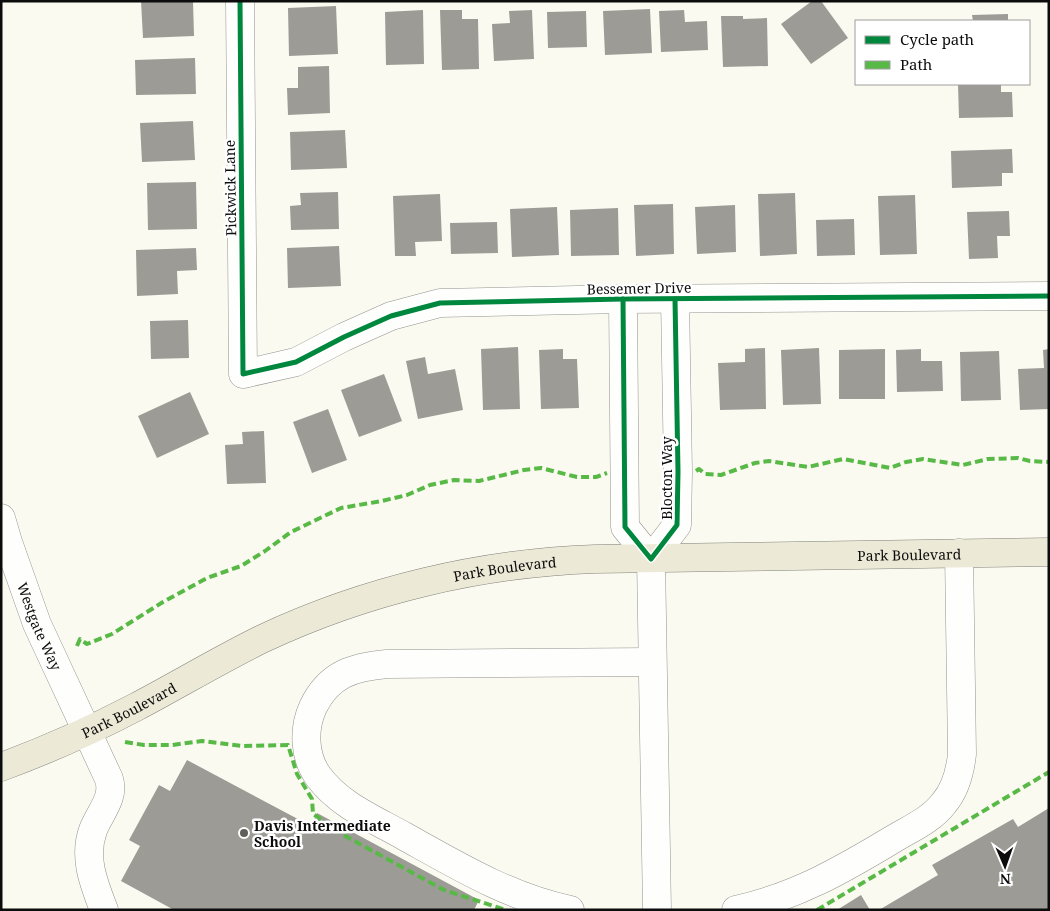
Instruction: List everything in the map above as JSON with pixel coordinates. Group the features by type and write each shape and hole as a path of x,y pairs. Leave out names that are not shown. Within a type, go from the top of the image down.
{"main road":[{"name":"Park Boulevard","path":"1,767 39,753 86,732 137,707 202,670 263,639 316,616 397,589 477,571 546,561 1049,552"}],"street":[{"name":"Pickwick Lane","path":"240,1 243,374"},
{"name":"Bessemer Drive","path":"243,374 296,362 344,337 391,316 440,303 623,299 1049,296"},
{"path":"623,299 625,527 651,559 657,910"},
{"name":"Blocton Way","path":"651,559 677,526 675,299"},
{"name":"Westgate Way","path":"1,518 37,624 86,732 106,770 111,785 108,800 93,830 89,856 91,877 104,910"},
{"path":"736,910 777,898 817,883 935,813 952,793 961,768 962,754 959,553"},
{"path":"570,910 540,903 504,890 346,802 325,784 312,764 306,742 310,714 330,682 344,673 364,666 387,664 652,662"}],"building":[{"path":"141,1 193,1 194,36 143,38"},
{"path":"812,1 821,1 848,38 811,64 781,24"},
{"path":"336,6 338,54 289,56 288,8"},
{"path":"650,9 652,53 605,55 603,11"},
{"path":"423,10 424,64 386,65 385,12"},
{"path":"440,10 462,10 462,19 478,19 479,69 442,70"},
{"path":"532,10 534,59 494,61 492,24 510,23 509,11"},
{"path":"684,10 685,22 707,21 708,50 661,52 659,11"},
{"path":"586,11 587,47 548,48 547,12"},
{"path":"1008,14 1008,20 973,20 972,15"},
{"path":"721,16 743,16 743,19 767,18 768,66 723,67"},
{"path":"195,58 196,94 136,95 135,60"},
{"path":"329,66 330,113 288,115 287,88 298,88 298,67"},
{"path":"958,85 1001,85 1001,92 1012,92 1013,117 959,118"},
{"path":"193,121 195,160 142,162 140,123"},
{"path":"345,130 347,168 291,170 290,132"},
{"path":"1012,149 1013,173 1002,173 1002,186 952,188 951,151"},
{"path":"196,182 197,229 148,230 147,183"},
{"path":"338,192 339,229 291,230 290,206 301,205 300,193"},
{"path":"795,193 797,254 760,256 758,194"},
{"path":"440,194 442,241 415,242 416,256 395,256 393,196"},
{"path":"915,195 917,254 880,255 878,196"},
{"path":"673,204 674,254 636,256 634,205"},
{"path":"735,205 736,252 697,254 695,207"},
{"path":"557,207 559,255 512,257 510,209"},
{"path":"618,208 619,255 571,256 570,210"},
{"path":"1009,211 1010,236 997,236 998,258 969,259 967,212"},
{"path":"854,219 855,255 817,256 816,220"},
{"path":"497,222 498,253 451,254 450,223"},
{"path":"339,246 341,286 288,288 287,248"},
{"path":"196,248 197,270 177,271 178,294 137,296 136,250"},
{"path":"188,320 189,358 151,359 150,321"},
{"path":"518,347 520,409 483,410 481,349"},
{"path":"765,348 766,409 720,410 718,363 745,362 745,349"},
{"path":"819,348 821,404 783,405 781,350"},
{"path":"563,349 563,359 577,359 579,408 541,409 539,350"},
{"path":"885,349 885,399 839,399 839,350"},
{"path":"921,349 921,361 942,361 943,391 897,392 896,350"},
{"path":"1049,349 1049,409 1020,410 1018,369 1044,368 1043,350"},
{"path":"999,351 1001,400 961,401 960,352"},
{"path":"425,357 428,374 455,369 463,410 418,419 406,361"},
{"path":"384,374 402,421 359,437 341,390"},
{"path":"190,392 209,434 157,458 138,416"},
{"path":"328,409 347,460 312,473 293,422"},
{"path":"264,431 266,483 227,484 225,445 243,444 242,432"},
{"name":"Davis Intermediate School","path":"187,760 311,826 317,813 479,900 474,910 174,910 121,881 140,846 129,840 159,785 170,791"},
{"path":"1049,808 1049,910 879,910 938,875 932,865 1013,819 1018,827"},
{"path":"861,895 870,910 837,910"}],"marked path":[{"path":"696,471 699,469 705,474 721,475 755,463 769,461 808,467 843,459 890,468 906,462 923,459 963,465 988,459 1018,458 1049,462"},
{"path":"77,646 80,639 87,644 112,634 163,602 207,578 241,566 291,532 341,508 407,495 430,485 454,480 479,481 524,470 541,468 577,477 596,477 607,473"},
{"path":"125,742 144,745 172,745 202,741 242,746 288,745 297,774 312,799 313,814 347,837 444,890 506,910"},
{"path":"817,910 1049,772"}],"cycle path":[{"path":"240,1 243,374 296,362 344,337 391,316 440,303 623,299 1049,296"},
{"path":"623,299 625,527 651,559 677,525 675,299"}],"place":[{"name":"Davis Intermediate School","path":"244,833"}]}
